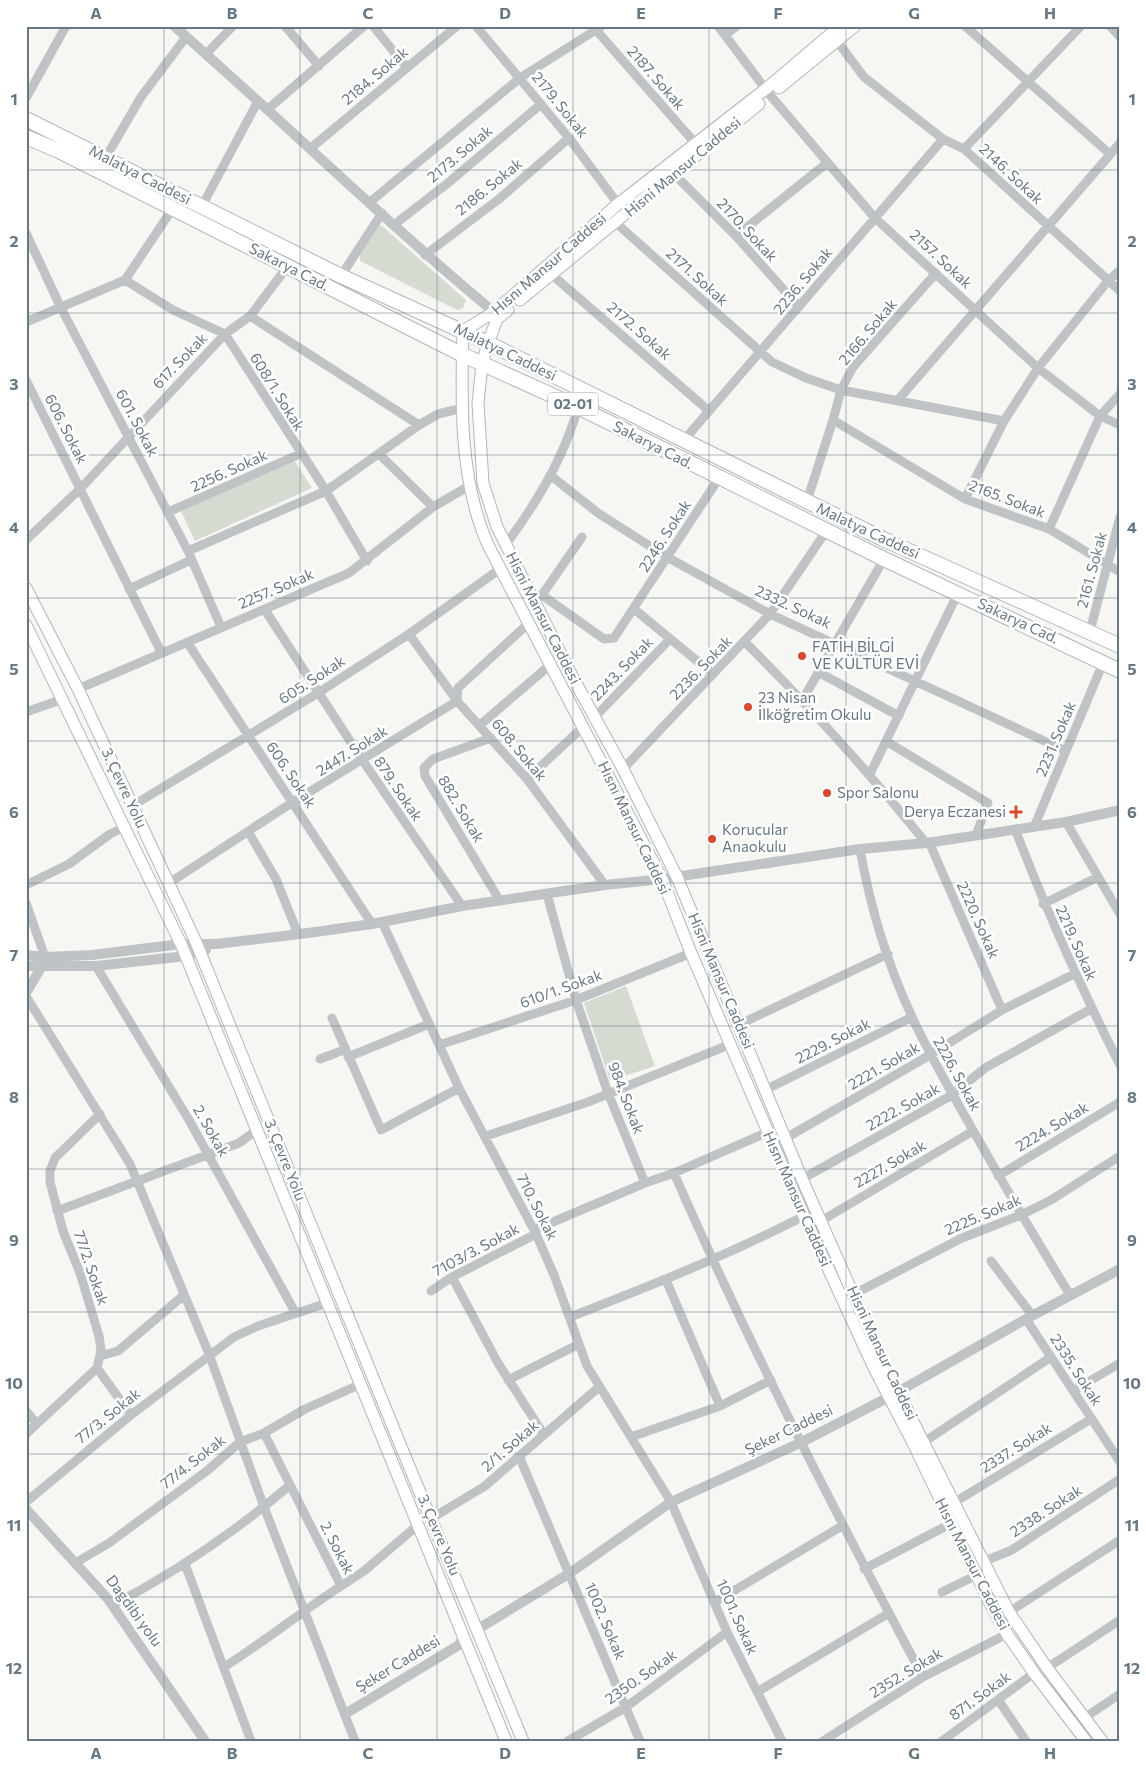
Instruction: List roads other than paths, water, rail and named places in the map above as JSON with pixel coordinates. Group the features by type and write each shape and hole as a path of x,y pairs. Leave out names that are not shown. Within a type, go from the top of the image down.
{"main road":[{"name":"Hısnı Mansur Caddesi","path":"840,26 768,92 695,143 618,204 494,312 464,331 462,408 469,486 476,518 500,569 662,879 691,953 804,1216 894,1394 913,1443 950,1524 1007,1634 1086,1741"},
{"name":"Hisni Mansur Caddesi","path":"855,26 768,92 616,223 497,319 482,364 478,403 483,483 489,506 506,544 537,595 594,718 623,770 677,877 767,1089 802,1179 854,1294 894,1394 924,1442 1009,1612 1047,1668 1102,1741"},
{"name":"Malatya Caddesi","path":"26,120 106,157 341,276 464,331 883,539 1120,646"},
{"name":"Sakarya Cad.","path":"26,137 59,151 463,355 578,407 884,559 1120,671"},
{"name":"3. Çevre Yolu","path":"26,588 78,689 198,948 400,1444 524,1741"},
{"name":"3. Çevre Yolu","path":"26,625 181,944 506,1741"}],"street":[{"path":"26,98 66,26"},
{"path":"174,26 395,224 426,255 494,312"},
{"path":"206,54 233,26"},
{"path":"285,26 318,66"},
{"path":"268,109 364,26"},
{"path":"373,26 407,68"},
{"name":"2184. Sokak","path":"311,148 457,26"},
{"name":"2179. Sokak","path":"476,26 569,138 618,204"},
{"name":"2157. Sokak","path":"718,26 768,92 874,217 1038,368 1100,416 1120,425"},
{"path":"725,35 737,26"},
{"path":"965,26 1031,82 1110,154"},
{"path":"964,149 1031,82 1081,26"},
{"path":"1111,27 1120,37"},
{"path":"370,202 520,78 599,28"},
{"name":"2187. Sokak","path":"599,28 695,143"},
{"path":"106,157 141,98 186,37"},
{"name":"2146. Sokak","path":"837,41 864,77 943,140 964,149 1120,292"},
{"path":"202,206 258,101"},
{"name":"2173. Sokak","path":"395,224 448,184 541,104"},
{"name":"2186. Sokak","path":"426,255 499,199 569,138"},
{"name":"2236. Sokak","path":"684,440 874,217 943,140"},
{"path":"897,401 1048,228 1120,142"},
{"path":"736,236 827,163"},
{"name":"2170. Sokak","path":"673,173 736,236 799,307"},
{"path":"26,322 125,280 172,208"},
{"path":"341,276 382,213"},
{"name":"2171. Sokak","path":"616,223 772,362 806,378 841,390 1004,421"},
{"name":"601. Sokak","path":"26,233 60,306 188,551 221,627"},
{"name":"617. Sokak","path":"26,540 81,488 225,334 250,316 288,266"},
{"path":"965,499 1004,421 1038,368 1107,282 1120,270"},
{"name":"2166. Sokak","path":"806,501 841,390 853,367 936,273"},
{"name":"2172. Sokak","path":"551,274 708,410"},
{"path":"125,280 173,310 225,334"},
{"path":"250,316 419,426"},
{"name":"608/1. Sokak","path":"225,334 300,454 326,491 367,561"},
{"name":"606. Sokak","path":"26,380 161,652"},
{"path":"1049,529 1100,416 1120,394"},
{"path":"506,544 550,475 575,420 578,407"},
{"path":"188,551 326,491 438,414 462,408"},
{"name":"2165. Sokak","path":"833,420 965,499 1049,529 1120,572"},
{"name":"2256. Sokak","path":"168,512 300,454"},
{"path":"379,454 433,507"},
{"name":"2332. Sokak","path":"550,475 598,513 666,557 770,614 917,680 1066,751"},
{"name":"2246. Sokak","path":"537,595 608,640 617,635 719,478"},
{"name":"2257. Sokak","path":"78,689 348,573 367,561 433,507 469,486"},
{"name":"2161. Sokak","path":"1090,631 1120,517"},
{"name":"2236. Sokak","path":"623,770 770,614 828,530"},
{"path":"537,595 582,538"},
{"path":"802,699 884,559"},
{"path":"129,589 191,560"},
{"name":"605. Sokak","path":"132,806 318,693 409,634 500,569"},
{"path":"870,774 958,593"},
{"path":"634,609 713,674"},
{"name":"879. Sokak","path":"265,610 363,761 462,906"},
{"path":"457,701 458,688 529,623"},
{"name":"608. Sokak","path":"409,634 457,701 527,779 605,885"},
{"name":"2243. Sokak","path":"594,718 670,639"},
{"name":"606. Sokak","path":"187,642 372,924"},
{"name":"2220. Sokak","path":"745,642 802,699 870,774 927,842 1002,1010"},
{"name":"2231. Sokak","path":"1034,826 1103,663"},
{"path":"480,725 550,665"},
{"path":"818,672 899,716"},
{"path":"26,712 63,699"},
{"name":"2447. Sokak","path":"169,883 249,833 293,802 363,761 457,701"},
{"path":"527,779 583,727"},
{"name":"882. Sokak","path":"491,738 433,759 424,768 425,776 500,901"},
{"path":"886,741 988,803 976,835"},
{"path":"26,955 44,962 96,966 186,956 198,948 216,944 372,924 462,906 605,885 677,877 860,849 927,842 1066,822 1120,810"},
{"path":"1066,822 1120,914"},
{"path":"26,885 69,864 110,834 125,827"},
{"name":"2219. Sokak","path":"1015,829 1043,904 1074,974 1120,1065"},
{"path":"249,833 276,879 298,934"},
{"name":"2226. Sokak","path":"860,849 865,876 888,954 912,1017 930,1055 998,1176 1070,1295"},
{"path":"1043,904 1098,877"},
{"name":"984. Sokak","path":"547,894 576,1000 608,1093 645,1183"},
{"path":"26,903 44,962 26,995 100,1114 138,1181 209,1354 264,1507 355,1741"},
{"name":"710. Sokak","path":"382,922 459,1088 486,1136 534,1232 570,1317 579,1344 599,1387 671,1502"},
{"path":"26,966 92,955 181,944 198,948"},
{"name":"610/1. Sokak","path":"439,1045 576,1000 691,953"},
{"path":"740,1024 888,954"},
{"name":"2. Sokak","path":"96,966 208,1154 295,1312"},
{"name":"2221. Sokak","path":"786,1138 930,1055 1002,1010 1074,974"},
{"name":"2222. Sokak","path":"802,1179 952,1095 985,1068 1091,1009"},
{"name":"2229. Sokak","path":"767,1089 912,1017"},
{"path":"332,1018 346,1054 381,1130 459,1088"},
{"path":"320,1059 346,1054 429,1024"},
{"path":"1111,1048 1120,1042"},
{"path":"486,1136 608,1093 730,1044"},
{"name":"2224. Sokak","path":"998,1176 1120,1102"},
{"name":"77/2. Sokak","path":"97,1368 100,1356 99,1336 57,1211 50,1182 50,1171 55,1158 100,1114"},
{"path":"57,1211 239,1142 258,1130"},
{"name":"2227. Sokak","path":"821,1220 973,1131"},
{"path":"645,1183 674,1173 768,1132"},
{"name":"2225. Sokak","path":"854,1294 962,1238 1021,1215 1051,1200 1120,1156"},
{"path":"674,1173 712,1260 842,1526 923,1677"},
{"name":"7103/3. Sokak","path":"431,1291 452,1277 534,1232 645,1183"},
{"path":"570,1317 666,1280 804,1216"},
{"name":"2335. Sokak","path":"991,1261 1029,1317 1073,1391 1120,1462"},
{"name":"Şeker Caddesi","path":"478,1629 570,1573 671,1502 802,1442 894,1394 1029,1317 1120,1269"},
{"path":"452,1277 508,1380 544,1435"},
{"path":"666,1280 720,1406"},
{"path":"100,1356 118,1350 184,1295"},
{"name":"77/3. Sokak","path":"26,1502 130,1415 234,1337 295,1312 327,1303"},
{"path":"508,1380 579,1344"},
{"path":"924,1442 1052,1357"},
{"path":"1073,1391 1120,1363"},
{"path":"26,1434 97,1368 130,1415"},
{"path":"631,1437 720,1406 771,1380"},
{"name":"77/4. Sokak","path":"77,1562 124,1532 208,1470 240,1442 264,1433 305,1409 361,1384"},
{"name":"2/1. Sokak","path":"432,1518 485,1486 599,1387"},
{"path":"26,1412 36,1424"},
{"name":"2337. Sokak","path":"955,1502 1091,1419"},
{"name":"2. Sokak","path":"264,1433 341,1586 364,1571 418,1525"},
{"name":"1002. Sokak","path":"519,1456 640,1741"},
{"name":"2338. Sokak","path":"984,1562 1010,1551 1120,1479"},
{"path":"113,1605 185,1564 264,1507 290,1484"},
{"name":"1001. Sokak","path":"671,1502 727,1632 782,1741"},
{"name":"Dagdibi yolu","path":"26,1509 77,1562 113,1605 205,1741"},
{"path":"864,1569 950,1524"},
{"path":"714,1602 842,1526"},
{"path":"1009,1612 1120,1540"},
{"path":"185,1564 250,1741"},
{"path":"942,1592 977,1575"},
{"path":"224,1667 267,1640 304,1611 341,1586"},
{"path":"757,1692 889,1613"},
{"path":"1047,1668 1120,1620"},
{"name":"2350. Sokak","path":"568,1741 626,1707 727,1632"},
{"name":"2352. Sokak","path":"823,1741 923,1677 1007,1634"},
{"name":"Şeker Caddesi","path":"345,1714 459,1645 464,1637"},
{"name":"871. Sokak","path":"942,1741 1034,1673"},
{"path":"1084,1718 1120,1694"},
{"path":"999,1700 1026,1741"}],"place":[{"name":"FATİH BİLGİ VE KÜLTÜR EVİ","path":"802,656"},
{"name":"23 Nisan İlköğretim Okulu","path":"748,707"},
{"name":"Spor Salonu","path":"827,793"},
{"name":"Derya Eczanesi","path":"1016,812"},
{"name":"Korucular Anaokulu","path":"712,839"}]}
